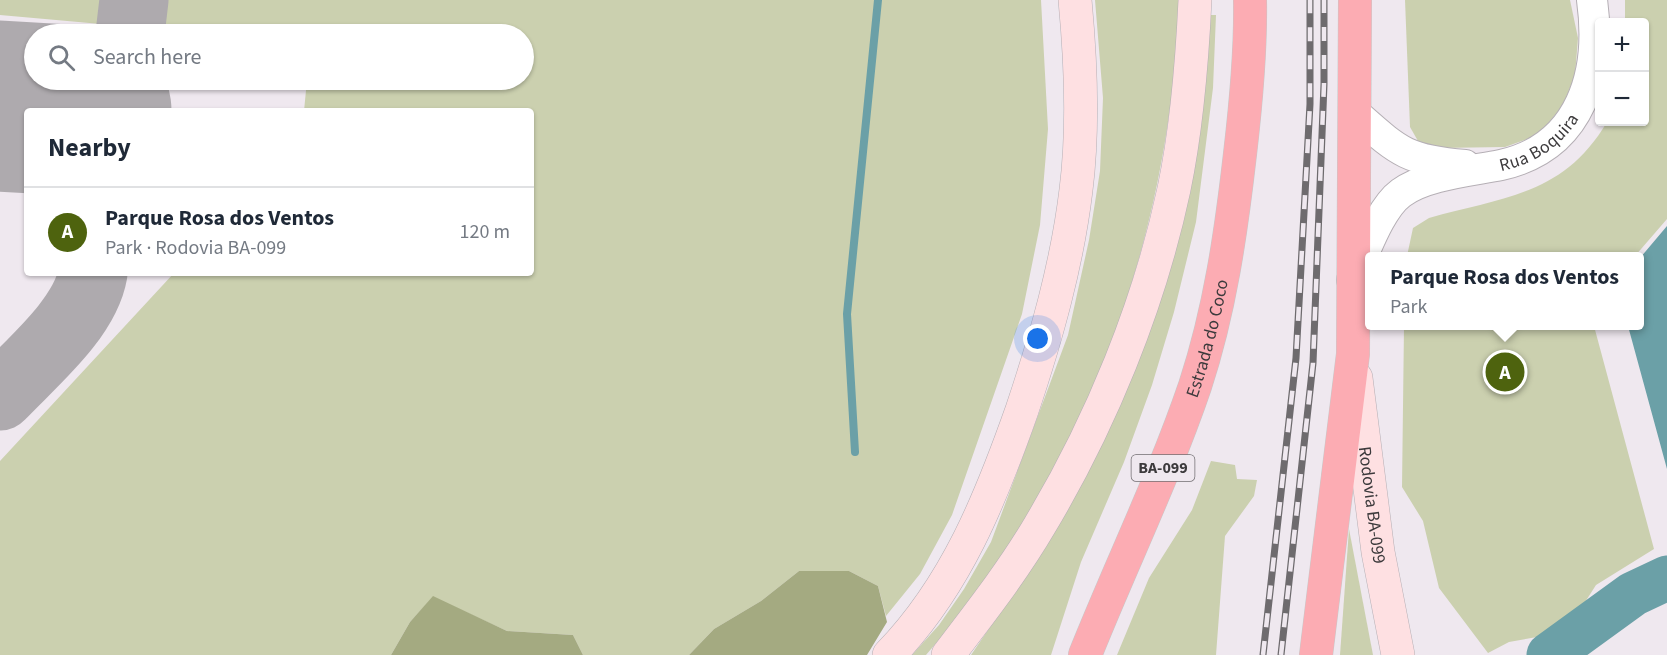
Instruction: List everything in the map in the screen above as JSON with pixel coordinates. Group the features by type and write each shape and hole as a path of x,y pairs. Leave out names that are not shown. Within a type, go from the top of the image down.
{"highway":[{"name":"Estrada do Coco","path":"1085,655 1165,463 1194,387 1213,325 1224,275 1236,186 1246,98 1250,0"},
{"path":"1316,655 1353,354 1355,0"}],"main road":[{"path":"889,655 954,571 981,518 1042,350 1062,271 1076,190 1080,137 1081,59 1075,0"},
{"path":"948,655 1039,527 1098,413 1132,327 1156,257 1173,190 1192,66 1194,0"},
{"name":"Rodovia BA-099","path":"1353,354 1378,552 1398,655"}],"street":[{"name":"Rua Boquira","path":"1365,252 1384,213 1400,194 1418,183 1518,160 1548,143 1582,102 1591,77 1594,59 1592,0"},
{"name":"Rua Boquira","path":"1356,114 1396,149 1416,159 1489,167"},
{"name":"Rua Boquira","path":"1352,280 1365,253"}],"green space":[{"path":"0,0 118,0 113,24 0,15"},
{"path":"147,0 1041,0 1048,129 1040,225 1022,314 952,515 920,574 886,616 878,586 849,571 799,571 761,601 714,629 689,655 583,655 573,635 507,631 433,597 410,622 391,655 0,655 0,461 171,276 534,276 534,108 304,108 306,90 534,90 534,24 147,24 145,21"},
{"path":"1095,0 1181,0 1179,40 1170,108 1157,183 1139,257 1116,329 1088,400 1055,468 1017,533 974,596 926,655 912,655 939,625 964,589 991,542 1068,335 1089,240 1100,171 1103,98"},
{"path":"1405,0 1570,0 1578,38 1575,75 1563,105 1539,135 1505,147 1438,148 1418,141 1410,127"},
{"path":"1625,0 1667,0 1667,219 1638,252 1408,252 1413,228 1429,218 1530,190 1552,179 1572,165 1604,126 1649,126 1649,18 1625,18"},
{"path":"1209,15 1216,15 1213,88 1196,222 1174,312 1152,385 1124,462 1081,562 1051,655 971,655 1050,539 1097,455 1129,382"},
{"path":"1404,330 1595,330 1654,549 1596,585 1566,632 1509,642 1488,653 1439,588 1423,521 1402,487"},
{"path":"1211,461 1235,465 1237,479 1257,480 1254,496 1225,536 1216,655 1117,655 1149,578 1192,510"},
{"path":"1349,529 1373,655 1340,655"},
{"path":"799,571 849,571 878,586 887,622 867,655 689,655 714,629 761,601"},
{"path":"433,596 507,631 573,635 583,655 391,655 410,622"}],"water":[{"path":"1667,226 1667,469 1629,330 1644,330 1644,253"}],"waterway":[{"path":"855,452 847,314 878,0"},
{"path":"1549,655 1633,594 1667,578"}],"taxiway":[{"path":"131,24 134,0"},
{"path":"112,108 117,102 121,90"},
{"path":"0,111 24,122"},
{"path":"0,396 41,355 68,323 88,290 92,276"}],"runway":[{"path":"0,106 34,108"}],"railway":[{"path":"1263,655 1296,358 1310,104 1310,0"},
{"path":"1281,655 1313,363 1324,84 1324,0"}],"place":[{"name":"Parque Rosa dos Ventos","path":"1505,372"}]}
